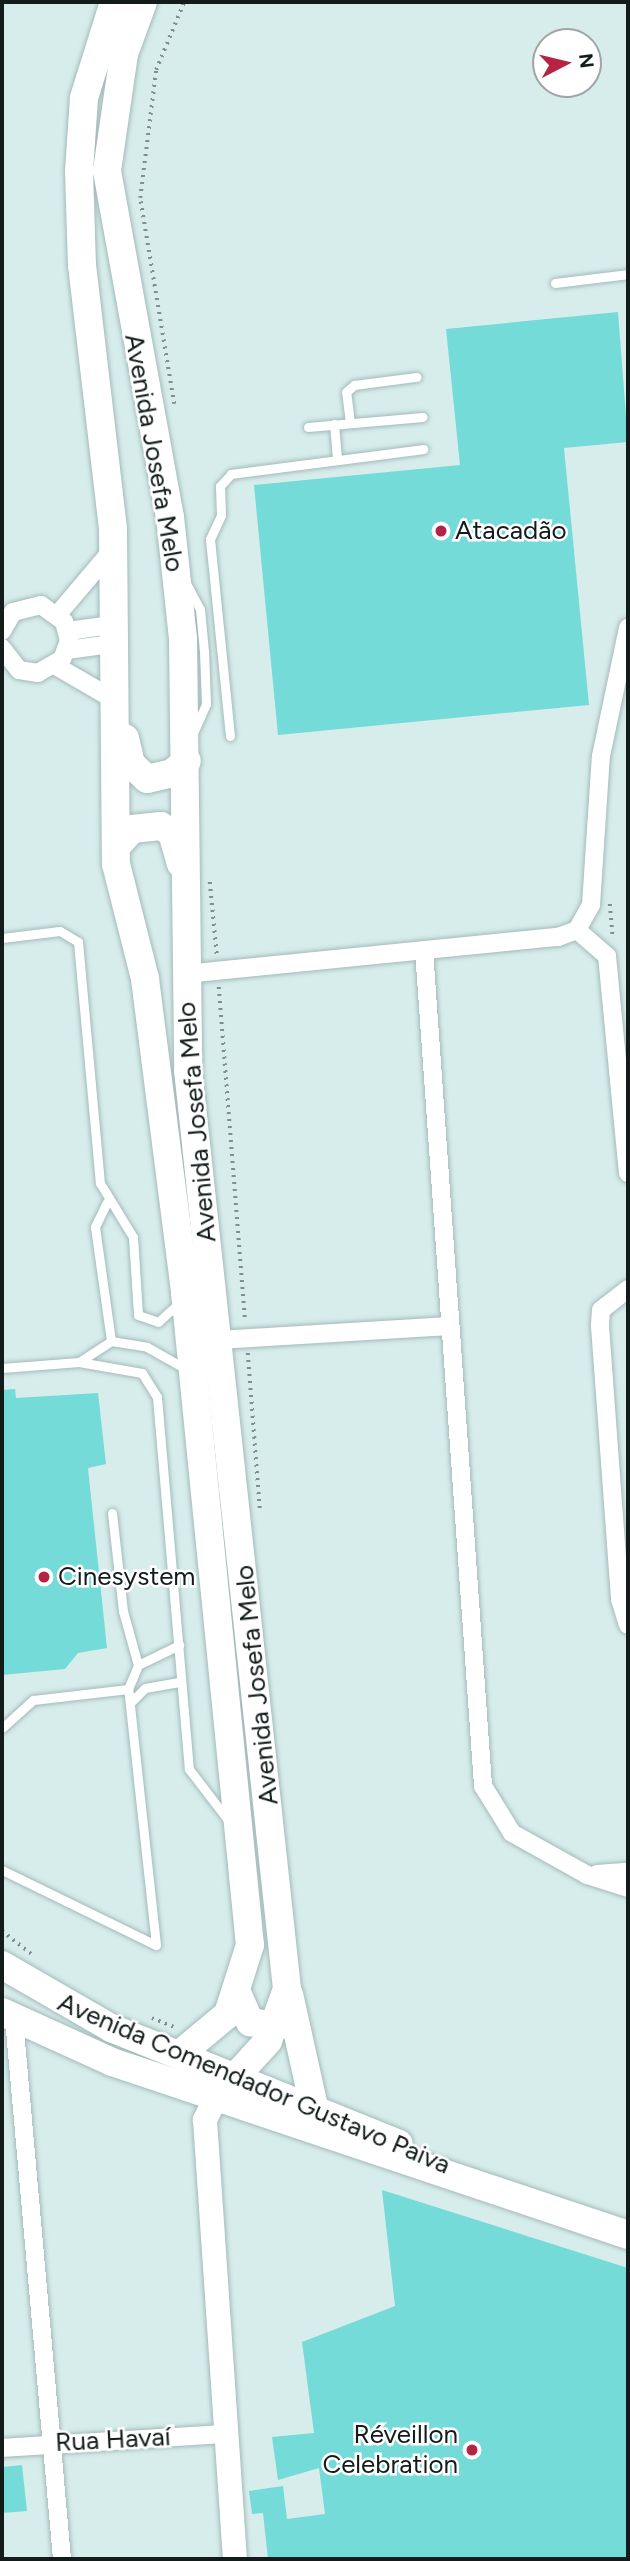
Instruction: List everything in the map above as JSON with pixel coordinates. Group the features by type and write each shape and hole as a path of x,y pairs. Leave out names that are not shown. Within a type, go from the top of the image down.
{"main road":[{"name":"Avenida Josefa Melo","path":"114,2 84,98 79,171 82,265 114,548 118,634 116,847 145,979 186,1292 242,1836 250,1945 238,1995 205,2039 180,2054"},
{"name":"Avenida Josefa Melo","path":"143,2 124,54 107,171 176,569 187,752 185,974 188,1070 233,1341 288,1989 278,2026 239,2076 216,2098"},
{"path":"118,706 138,775 160,778 187,752"},
{"path":"116,847 132,828 149,824 172,833 186,908"},
{"name":"Avenida Comendador Gustavo Paiva","path":"2,1965 47,1997 314,2107 510,2195"},
{"path":"288,1989 314,2107"},
{"path":"238,1995 250,2022 278,2026"},
{"name":"Avenida Comendador Gustavo Paiva","path":"8,2016 216,2098 628,2235"}],"street":[{"path":"58,614 114,548"},
{"path":"2,631 22,607 41,606 58,614 68,631 67,650 55,666 28,673 11,664 2,648"},
{"path":"577,930 591,905 601,756 628,628"},
{"path":"68,631 118,634"},
{"path":"67,650 118,634"},
{"path":"55,666 118,706"},
{"path":"185,974 424,950 577,930 607,956 628,1173"},
{"path":"424,950 483,1786 512,1833 587,1875 628,1888"},
{"path":"628,1289 601,1310 600,1326 620,1599 628,1625"},
{"path":"233,1341 449,1326"},
{"path":"587,1875 628,1872"},
{"path":"8,2016 62,2559"},
{"path":"216,2098 205,2120 223,2434 235,2559"},
{"name":"Rua Havaí","path":"2,2448 223,2434"}],"lane":[{"path":"555,283 628,274"},
{"path":"349,423 346,392 354,385 416,377"},
{"path":"308,427 424,417"},
{"path":"334,424 337,460"},
{"path":"230,736 210,539 221,515 220,486 231,474 424,449"},
{"path":"176,569 200,609 204,651 206,704 187,752"},
{"path":"204,651 221,650"},
{"path":"2,938 60,931 78,942 100,1183 107,1202 133,1237 138,1315 147,1322 170,1318 186,1292"},
{"path":"107,1202 95,1227 111,1341"},
{"path":"79,1362 111,1341 147,1347 195,1374"},
{"path":"2,1368 79,1362 129,1368 154,1388 191,1776 242,1836"},
{"path":"2,1870 156,1945 128,1689 138,1665 123,1611 111,1513"},
{"path":"138,1665 179,1645"},
{"path":"130,1703 145,1688 180,1682"},
{"path":"2,1728 33,1700 128,1689"}],"path":[{"path":"175,417 140,198 156,70 184,2"},
{"path":"210,876 218,971 233,1341 261,1521"},
{"path":"610,901 614,952"},
{"path":"2,1931 40,1961"},
{"path":"141,2014 205,2039"}],"building":[{"path":"618,312 628,442 564,448 589,705 278,735 254,485 460,465 446,329"},
{"path":"15,1389 16,1398 98,1393 106,1464 88,1468 107,1648 78,1653 65,1669 2,1675 2,1390"},
{"name":"Réveillon Celebration","path":"382,2190 628,2268 628,2559 268,2559 263,2513 252,2514 249,2491 283,2486 287,2519 325,2514 319,2468 278,2480 272,2437 314,2433 302,2342 395,2306"},
{"path":"22,2465 27,2511 2,2513 2,2467"}],"place":[{"name":"Atacadão","path":"441,531"},
{"name":"Cinesystem","path":"44,1577"},
{"name":"Réveillon Celebration","path":"472,2450"}]}
